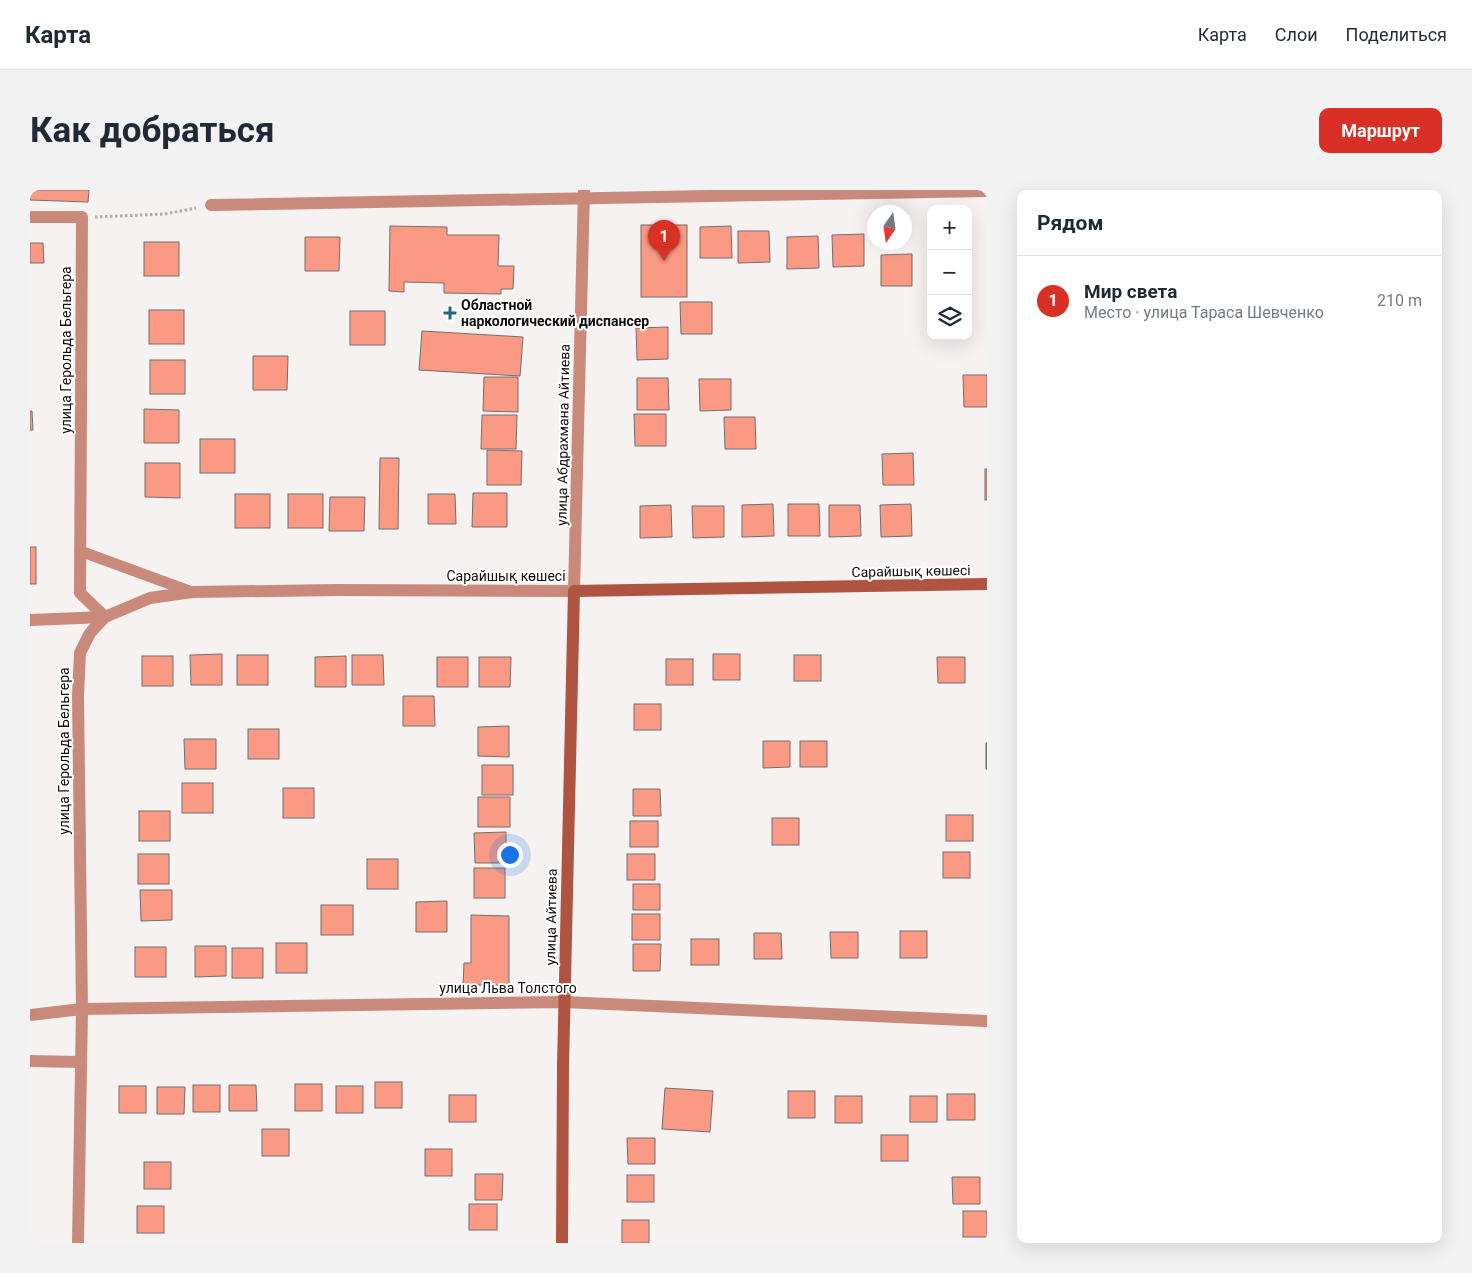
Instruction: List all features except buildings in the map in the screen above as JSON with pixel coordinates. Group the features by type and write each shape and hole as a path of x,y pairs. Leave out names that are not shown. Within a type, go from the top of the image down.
{"street":[{"path":"211,205 584,194 987,191"},
{"name":"улица Абдрахмана Айтиева","path":"574,591 584,194"},
{"path":"30,217 82,218"},
{"name":"улица Герольда Бельгера","path":"78,1243 82,1009 78,696 80,653 90,633 105,617 80,593 82,218"},
{"name":"Сарайшық көшесі","path":"30,620 105,617 150,598 192,592 337,590 574,591 987,584"},
{"name":"улица Айтиева","path":"562,1243 564,1002 574,591"},
{"name":"улица Льва Толстого","path":"30,1015 82,1009 564,1002 987,1020"},
{"path":"30,1061 80,1062"}],"lane":[{"path":"80,551 192,592"}],"path":[{"path":"82,218 165,214 211,205"}],"place":[{"name":"Мир света","path":"664,261"},
{"name":"Областной наркологический диспансер","path":"450,313"}]}
